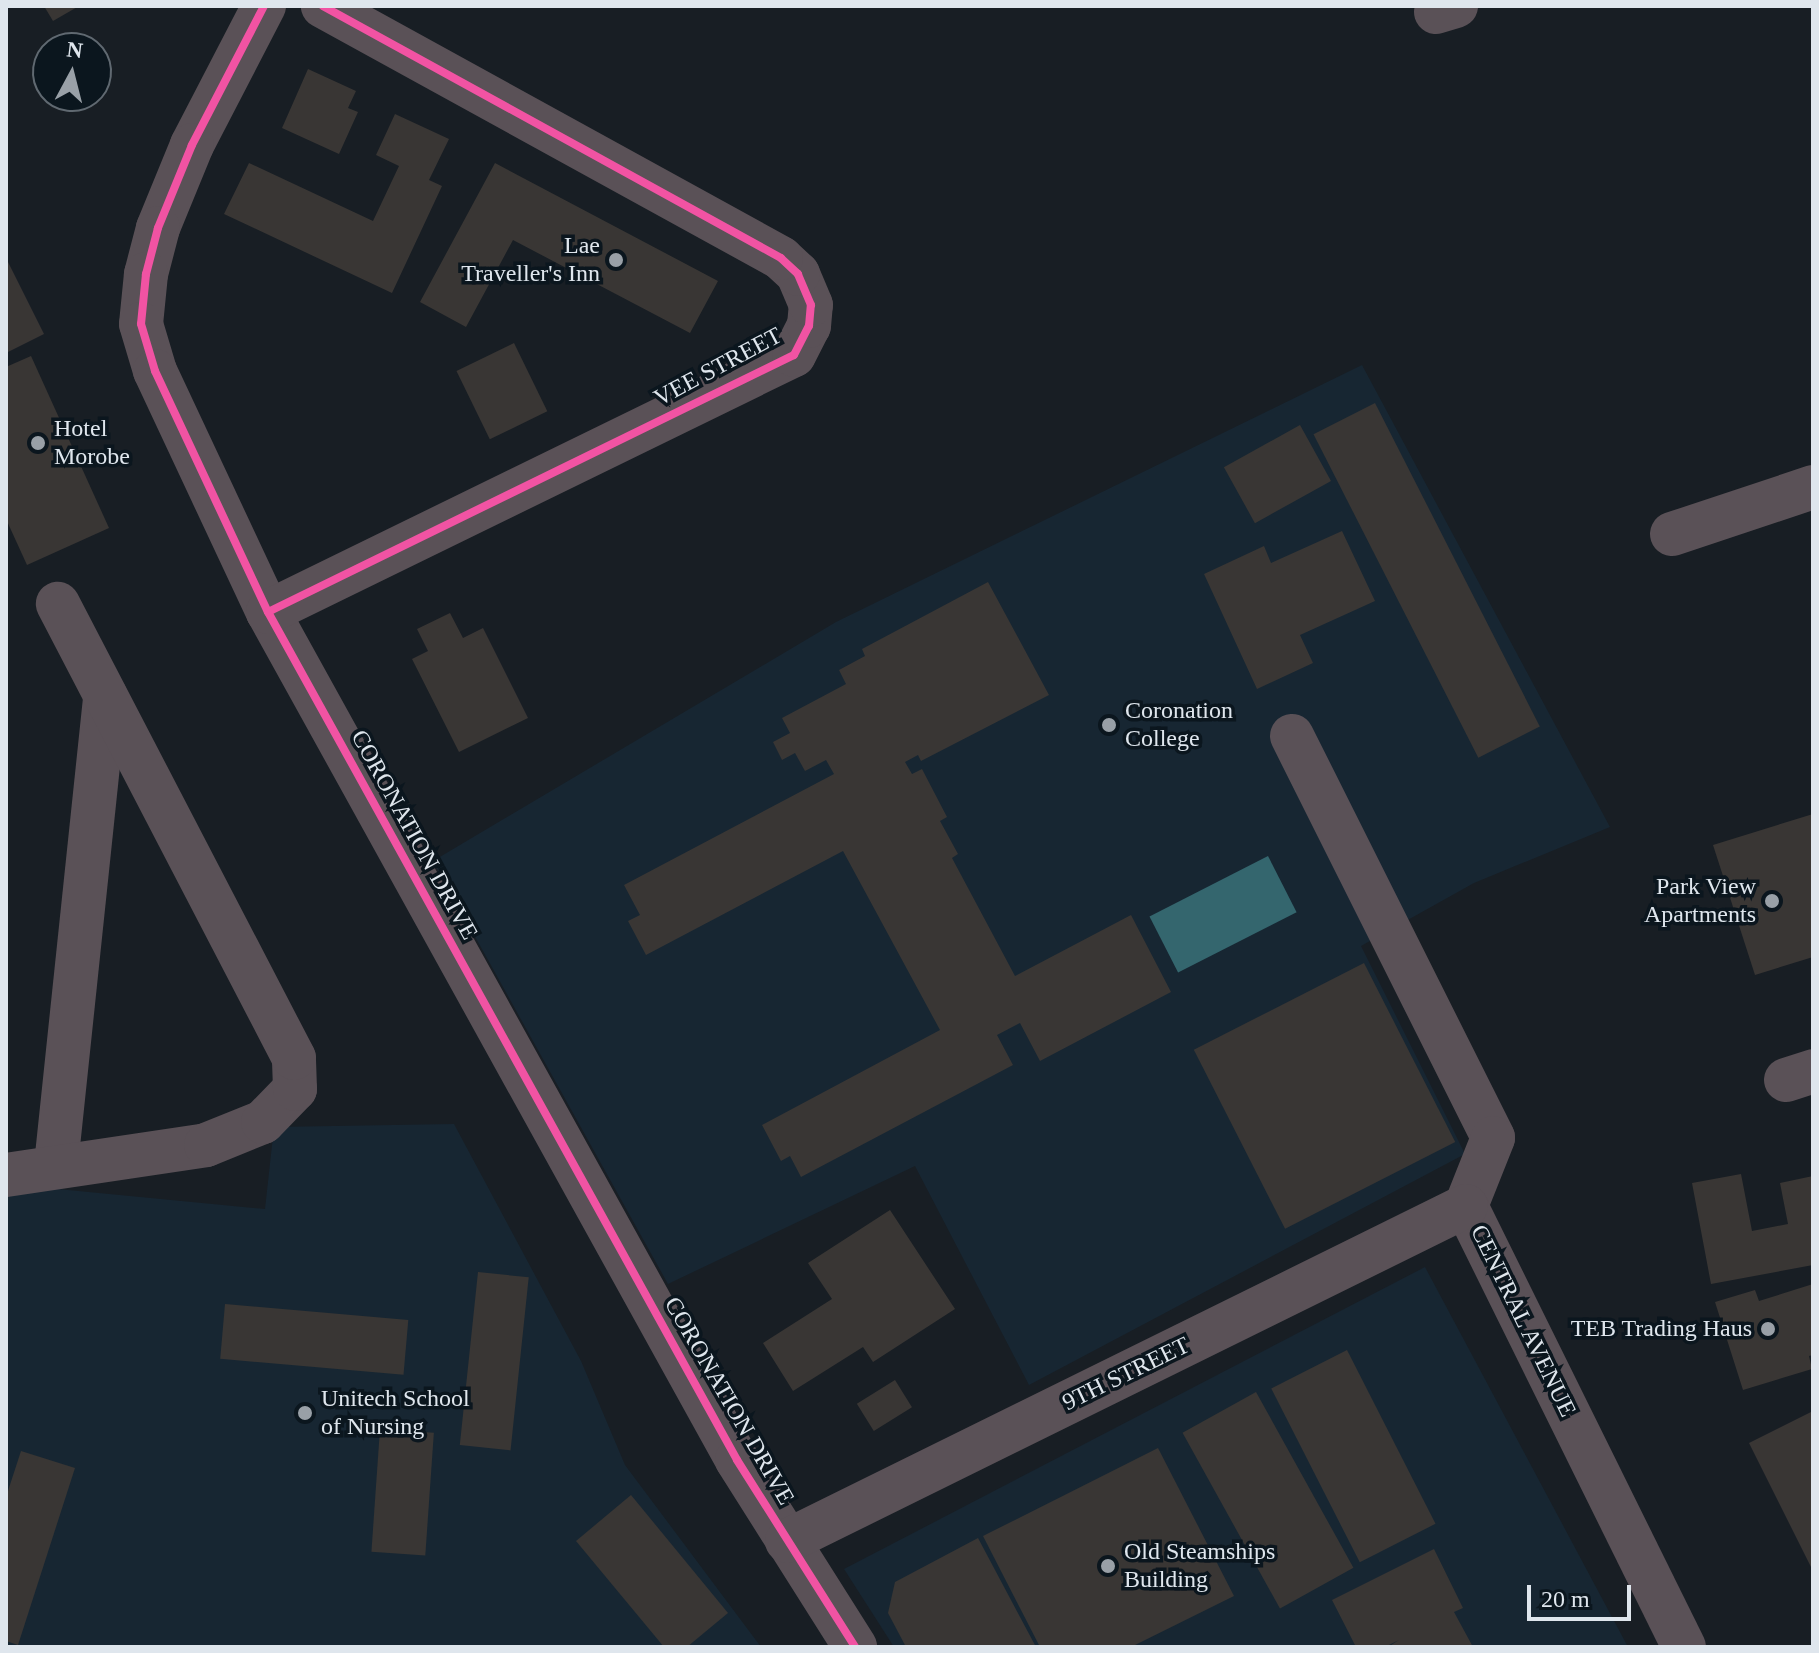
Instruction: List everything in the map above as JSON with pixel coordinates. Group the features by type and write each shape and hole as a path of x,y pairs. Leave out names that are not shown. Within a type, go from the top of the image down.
{"street":[{"name":"CORONATION DRIVE","path":"264,6 192,145 158,228 146,274 141,324 155,371 268,612 737,1460 855,1647"},
{"name":"VEE STREET","path":"268,612 794,355 809,326 811,305 798,274 781,258 323,6"},
{"path":"1672,534 1813,487"},
{"path":"6,1175 56,1165 206,1145 263,1122 295,1089 294,1058 58,604"},
{"path":"56,1165 105,696"},
{"name":"CENTRAL AVENUE","path":"1292,736 1493,1138 1466,1206 1684,1647"},
{"name":"9TH STREET","path":"787,1541 1466,1206"}],"shaded area":[{"name":"Coronation College","path":"1362,365 1610,827 1474,883 1361,946 1465,1154 1029,1385 915,1166 668,1284 433,861 836,622"},
{"name":"Unitech School of Nursing","path":"454,1124 581,1361 625,1465 761,1647 6,1647 6,1194 37,1187 265,1209 274,1127"},
{"path":"1425,1267 1628,1647 894,1647 844,1569"}],"water":[{"path":"1268,856 1297,912 1178,973 1149,916"}],"building":[{"path":"44,6 79,6 53,21"},
{"path":"308,69 356,91 348,108 358,112 339,154 282,128"},
{"path":"395,114 449,139 429,180 442,186 392,293 224,214 249,163 373,221 399,166 376,155"},
{"name":"Lae Traveller's Inn","path":"495,163 718,281 690,333 513,240 466,327 420,302"},
{"path":"6,258 44,334 6,353"},
{"name":"Lae Traveller's Inn","path":"514,343 547,411 490,439 456,371"},
{"name":"Hotel Morobe","path":"31,356 109,528 27,565 6,519 6,367"},
{"path":"1375,403 1540,726 1478,758 1314,434"},
{"path":"1300,425 1331,481 1255,523 1224,467"},
{"path":"1342,531 1375,601 1300,635 1313,663 1257,689 1204,574 1264,546 1271,563"},
{"path":"988,582 1049,695 921,761 918,755 905,762 912,774 922,769 947,817 940,821 958,854 952,858 1015,976 1131,915 1171,992 1040,1061 1020,1023 997,1035 1013,1065 801,1177 790,1156 781,1161 762,1125 940,1030 843,851 646,955 628,921 640,915 624,885 834,774 826,760 805,771 795,753 782,760 773,742 790,733 782,718 846,684 839,670 865,656 862,649"},
{"path":"450,613 463,638 483,628 528,718 459,752 412,659 428,651 417,629"},
{"name":"Park View Apartments","path":"1813,814 1813,957 1755,975 1713,845"},
{"path":"1364,963 1455,1142 1285,1229 1194,1050"},
{"path":"1741,1174 1752,1231 1788,1224 1780,1183 1813,1176 1813,1265 1711,1284 1692,1183"},
{"path":"890,1210 955,1309 873,1362 863,1347 793,1391 763,1343 832,1299 808,1263"},
{"path":"478,1272 529,1277 511,1450 460,1445"},
{"name":"TEB Trading Haus","path":"1813,1284 1813,1355 1809,1356 1812,1369 1743,1390 1715,1302 1755,1290 1759,1301"},
{"path":"225,1304 408,1320 404,1375 220,1359"},
{"path":"1347,1350 1436,1524 1360,1562 1271,1389"},
{"path":"895,1380 912,1407 874,1431 857,1404"},
{"path":"1256,1392 1353,1568 1280,1609 1183,1433"},
{"path":"1813,1411 1813,1571 1749,1443"},
{"path":"380,1429 434,1433 425,1555 371,1552"},
{"name":"Old Steamships Building","path":"1158,1448 1234,1596 1131,1647 1040,1647 983,1536"},
{"path":"21,1451 75,1468 18,1645 6,1641 6,1497"},
{"path":"631,1495 728,1613 687,1647 664,1647 576,1541"},
{"path":"978,1538 1036,1647 906,1647 888,1613 895,1582"},
{"path":"1434,1549 1463,1608 1454,1612 1473,1647 1388,1647 1399,1640 1385,1647 1356,1647 1332,1600"}],"cycle path":[{"path":"264,6 192,145 158,228 146,274 141,324 155,371 268,612 737,1460 855,1647"},
{"path":"268,612 794,355 809,326 811,305 798,274 781,258 323,6"}],"place":[{"name":"Lae Traveller's Inn","path":"616,260"},
{"name":"Hotel Morobe","path":"38,443"},
{"name":"Coronation College","path":"1109,725"},
{"name":"Park View Apartments","path":"1772,901"},
{"name":"TEB Trading Haus","path":"1768,1329"},
{"name":"Unitech School of Nursing","path":"305,1413"},
{"name":"Old Steamships Building","path":"1108,1566"}]}
